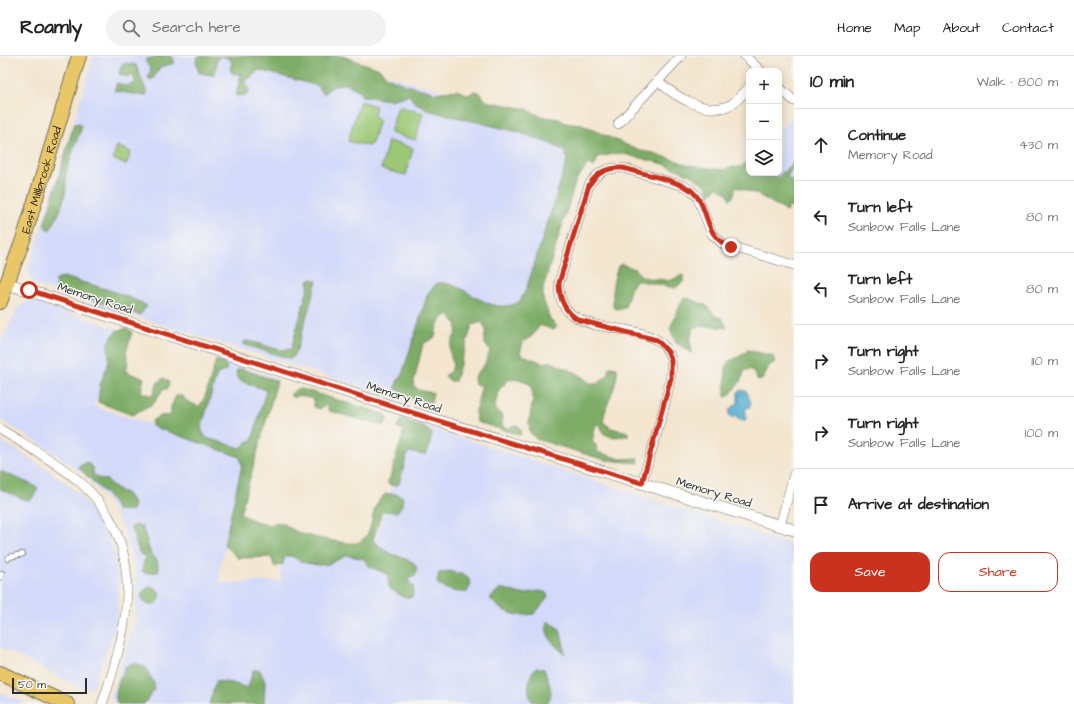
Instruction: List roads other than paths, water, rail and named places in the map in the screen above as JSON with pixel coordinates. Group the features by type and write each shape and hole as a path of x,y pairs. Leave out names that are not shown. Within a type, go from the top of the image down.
{"main road":[{"name":"East Millbrook Road","path":"0,302 8,284 79,56"},
{"path":"0,673 67,704"}],"street":[{"path":"618,124 681,56"},
{"path":"745,56 759,68"},
{"path":"658,81 681,99 694,104 719,108 728,106 746,90"},
{"path":"782,90 794,101"},
{"path":"642,483 671,378 671,360 668,352 657,340 579,320 568,312 564,306 559,292 559,283 589,185 599,173 606,169 623,168 684,186 697,196 712,234 723,244 794,265"},
{"name":"Memory Road","path":"8,284 429,418 794,530"},
{"path":"0,429 65,470 82,484 94,496 105,512 116,533 123,553 128,595 122,636 102,704"},
{"path":"780,526 794,474"}],"lane":[{"path":"8,559 9,557 23,554"}],"water":[{"path":"740,390 746,391 751,402 750,407 745,409 747,417 744,421 737,419 737,415 733,418 729,415 730,409 738,403 738,392"}]}
